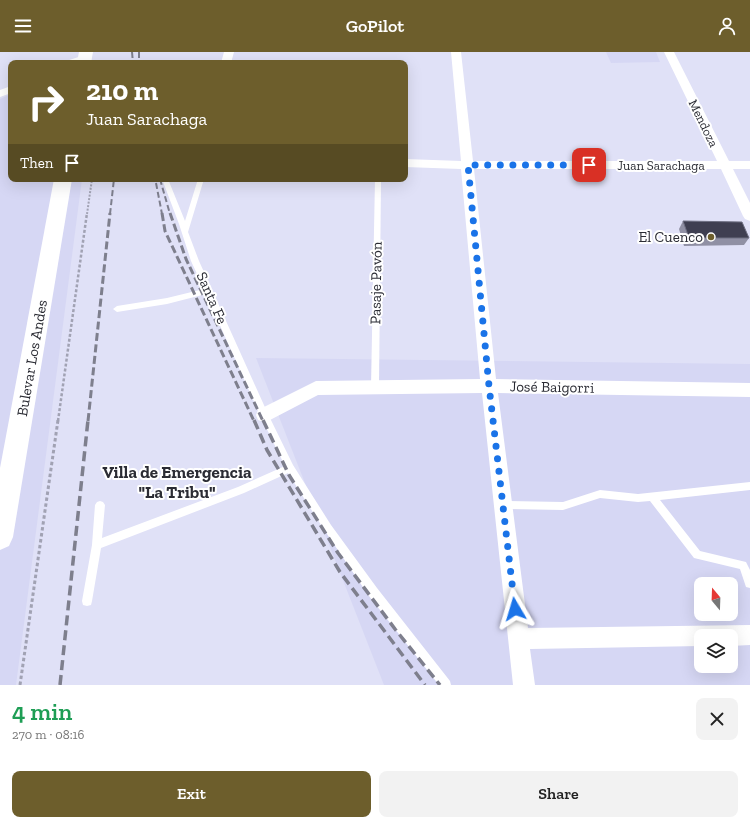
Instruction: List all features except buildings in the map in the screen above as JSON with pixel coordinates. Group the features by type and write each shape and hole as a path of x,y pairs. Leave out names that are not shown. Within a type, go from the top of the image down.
{"main road":[{"name":"Bulevar Los Andes","path":"0,537 62,182"}],"street":[{"path":"456,52 489,386 524,685"},
{"name":"Mendoza","path":"669,52 750,216"},
{"name":"Juan Sarachaga","path":"408,164 750,164"},
{"name":"José Baigorri","path":"264,414 316,388 489,386 750,390"},
{"path":"519,639 750,635"}],"lane":[{"name":"Santa Fe","path":"166,182 174,204 180,215 195,261 290,468 328,528 373,592 446,685"},
{"path":"185,232 200,182"},
{"name":"Pasaje Pavón","path":"375,387 378,182"},
{"path":"117,309 167,301 209,291"},
{"path":"97,545 241,490 290,468"},
{"path":"503,505 563,506 600,494 638,498 750,486"},
{"path":"652,497 697,555 743,565 750,583"},
{"path":"86,601 97,545 100,505"}],"path":[{"path":"20,685 92,182"}],"shaded area":[{"path":"606,52 656,52 660,62 611,63"},
{"path":"8,95 8,182 82,182 16,685 0,685 0,99"},
{"path":"256,358 750,364 750,685 384,685"}],"railway":[{"path":"132,52 133,60"},
{"path":"139,52 139,60"},
{"path":"110,214 114,182"},
{"path":"161,182 170,214"},
{"path":"156,183 162,214"},
{"path":"88,421 110,213"},
{"path":"162,213 165,231 254,421"},
{"path":"170,213 186,259 263,421"},
{"path":"60,685 88,420"},
{"path":"254,420 267,450 340,572 425,685"},
{"path":"263,420 289,475 338,553 395,629 440,685"}],"place":[{"name":"El Cuenco","path":"711,237"}],"district":[{"name":"Villa de Emergencia \"La Tribu\"","path":"177,482"}],"route":[{"path":"515,609 489,386 468,165 589,165"}]}
